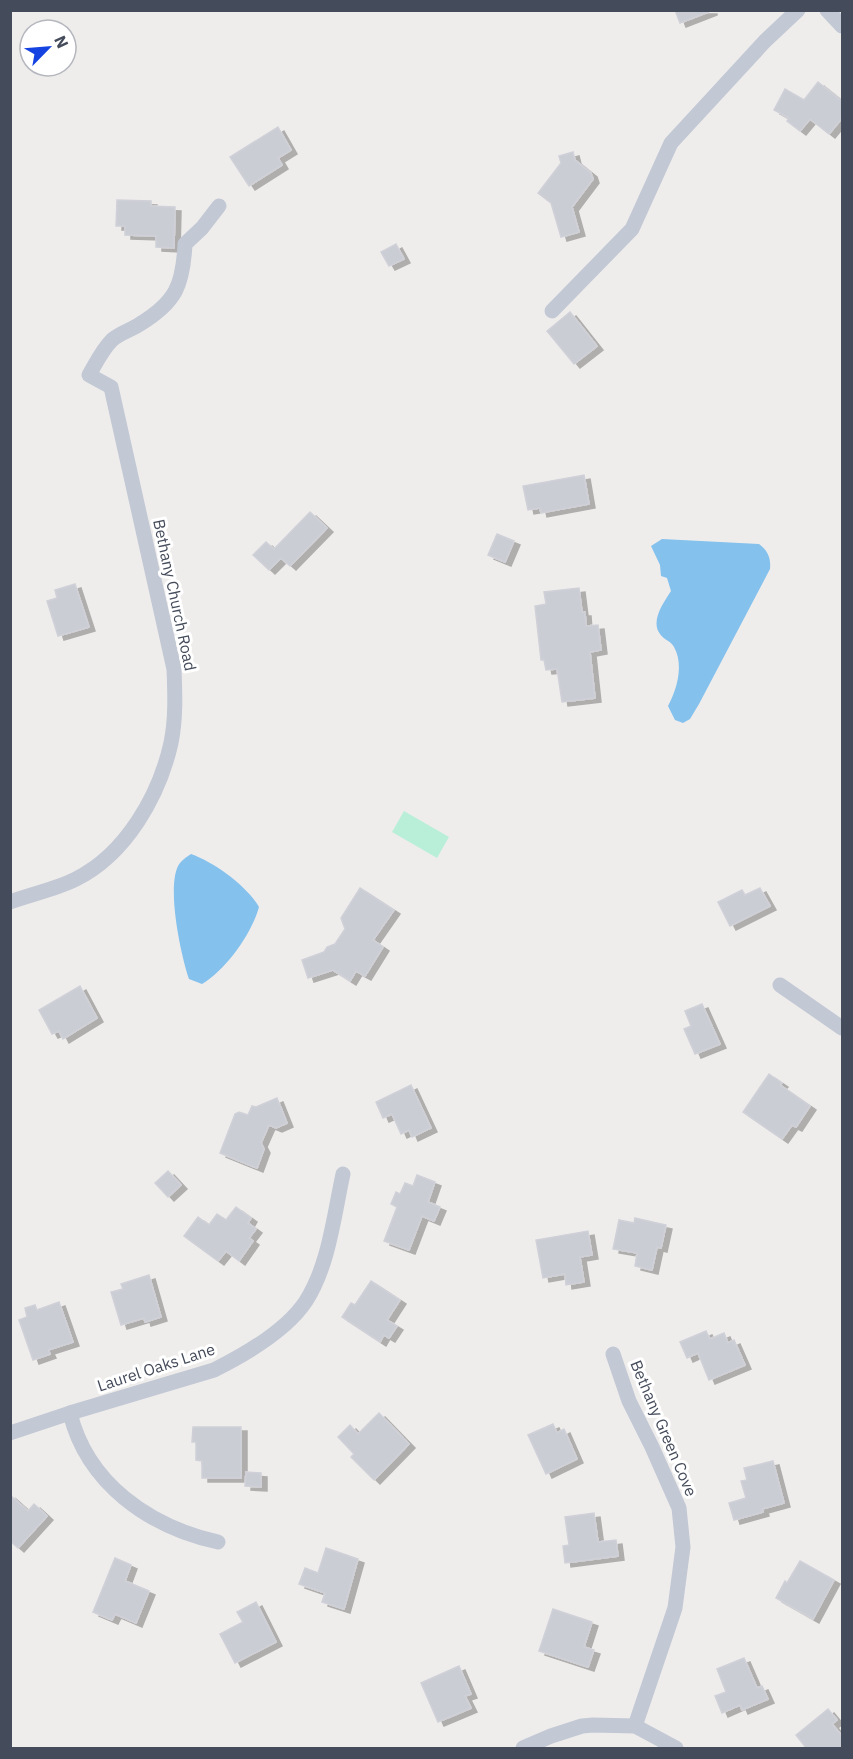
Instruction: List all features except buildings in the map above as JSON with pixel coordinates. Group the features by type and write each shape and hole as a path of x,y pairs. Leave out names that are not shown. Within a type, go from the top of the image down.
{"street":[{"path":"552,311 632,230 671,143 765,41 798,10"},
{"path":"827,10 843,26"},
{"name":"Bethany Church Road","path":"10,902 75,880 113,852 131,831 146,808 161,776 171,742 176,708 174,669 111,387 89,375 101,353 112,340 141,324 171,300 184,270 185,244 202,228 219,206"},
{"path":"780,985 843,1028"},
{"name":"Laurel Oaks Lane","path":"10,1433 214,1370 253,1348 279,1328 305,1302 325,1257 343,1174"},
{"name":"Bethany Green Cove","path":"613,1354 629,1401 679,1508 683,1547 675,1608 635,1726"},
{"path":"70,1413 84,1452 96,1470 128,1501 165,1524 200,1538 218,1542"},
{"path":"523,1749 551,1736 582,1726 635,1726 676,1749"}],"green space":[{"path":"404,811 449,837 437,858 392,832"}],"water":[{"path":"662,539 759,544 767,552 770,561 770,569 699,704 690,719 683,723 675,720 668,706 678,677 679,661 673,645 663,638 657,629 659,612 671,591 667,578 661,576 660,565 651,546"},
{"path":"191,854 229,876 247,891 259,907 251,928 237,950 220,970 202,984 189,979 182,954 174,902 176,872 180,863"}]}
